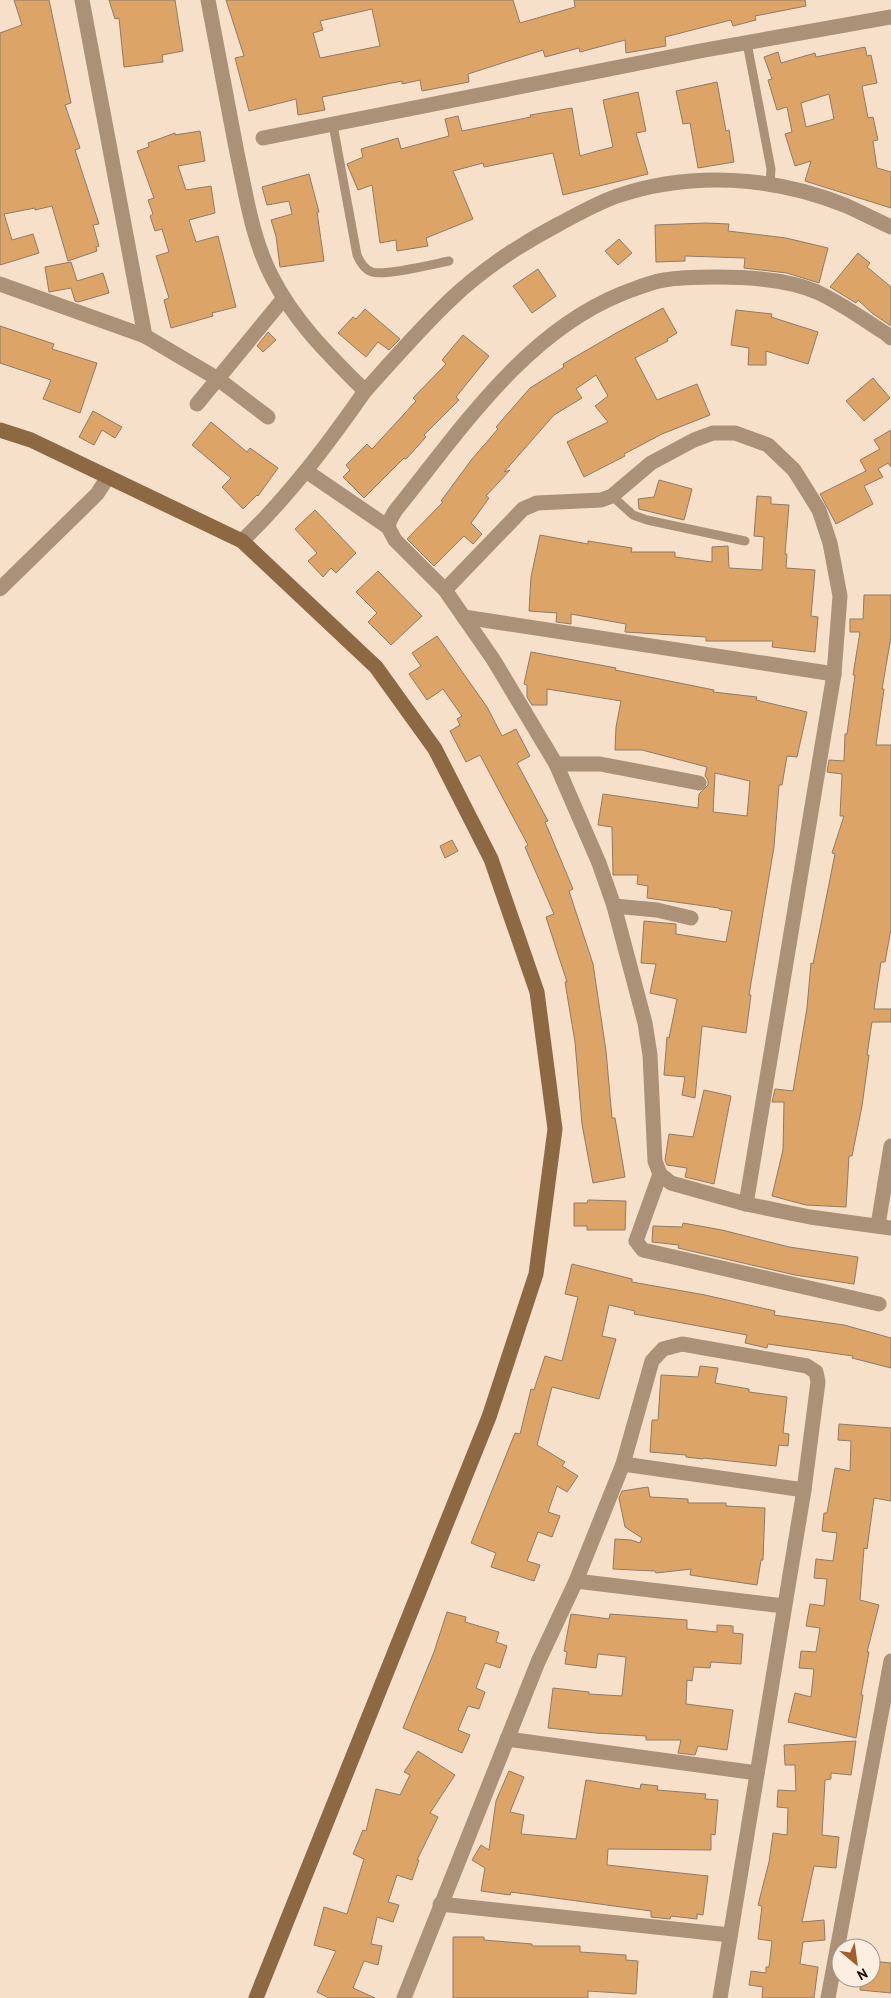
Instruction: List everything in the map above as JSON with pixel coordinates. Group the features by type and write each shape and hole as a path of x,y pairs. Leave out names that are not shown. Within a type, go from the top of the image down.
{"street":[{"path":"82,0 145,336"},
{"path":"208,0 247,203 261,253 284,298 323,349 365,391"},
{"path":"263,138 747,43 891,17"},
{"path":"242,541 329,444 365,391 448,302 488,269 528,240 578,214 616,197 652,186 718,179 770,184 809,194 846,206 891,228"},
{"path":"388,528 395,511 508,374 541,342 571,320 600,302 634,289 663,280 696,277 738,277 788,284 816,292 891,338"},
{"path":"0,284 145,336 218,379 268,417"},
{"path":"197,404 284,298"},
{"path":"0,430 31,440 242,541 376,667 435,749 491,859 537,992 555,1129 536,1274 489,1417 256,1998"},
{"path":"445,590 523,509 537,503 601,500 612,496 651,463 694,440 713,433 735,433 768,445 794,470 819,510 830,544 840,596 834,674 746,1204"},
{"path":"306,471 388,528 395,540 445,590 492,659 556,764 599,863 614,906 644,1023 650,1055 655,1161 660,1174 671,1184 746,1204 810,1217 885,1226 891,1146"},
{"path":"0,589 96,494 108,477"},
{"path":"464,617 834,674"},
{"path":"556,764 600,764 699,783"},
{"path":"614,906 657,910 691,918"},
{"path":"660,1174 636,1241 643,1250 879,1304"},
{"path":"404,1998 538,1662 576,1581 623,1464 652,1361 663,1349 682,1344 808,1366 816,1372 818,1382 804,1490 720,1998"},
{"path":"623,1464 804,1490"},
{"path":"576,1581 784,1606"},
{"path":"828,1998 891,1661"},
{"path":"507,1739 757,1772"},
{"path":"440,1904 730,1936"}],"lane":[{"path":"747,43 771,169 770,184"},
{"path":"333,125 357,255 362,264 372,272 385,272 449,261"},
{"path":"612,496 633,514 647,520 745,541"}],"building":[{"path":"14,0 49,0 71,103 65,105 80,148 75,150 99,224 93,225 99,246 96,247 97,251 68,261 52,206 4,214 12,240 33,234 39,253 0,265 0,33 22,25"},
{"path":"109,0 175,0 183,51 162,55 163,62 124,67 119,18 115,19"},
{"path":"226,0 513,0 520,23 575,7 574,0 805,0 806,6 755,16 756,20 733,26 731,20 665,37 666,46 626,53 625,40 580,52 579,48 545,57 543,50 468,74 469,82 422,91 420,80 402,84 402,81 322,97 325,110 298,115 296,99 249,111 235,58 244,56","holes":["372,9 380,46 320,58 313,33 323,30 320,21"]},
{"path":"865,47 867,56 871,55 877,83 862,86 868,118 873,117 878,140 873,141 877,168 891,172 891,208 805,181 811,161 795,166 785,134 792,132 787,107 777,110 768,80 772,79 764,57 778,52 781,63 815,53 816,57","holes":["829,94 834,119 806,127 801,103"]},
{"path":"717,82 726,131 729,130 734,162 698,168 690,123 683,124 676,91"},
{"path":"638,92 646,131 636,133 648,174 563,195 553,153 484,167 483,163 453,171 473,219 426,238 428,246 397,251 396,240 380,243 372,185 358,190 347,164 363,157 361,149 398,138 401,149 449,136 445,119 458,116 462,131 531,117 530,115 572,108 580,156 613,147 603,100"},
{"path":"200,131 205,161 178,166 186,190 211,186 215,213 189,220 196,242 218,236 236,307 212,313 213,316 171,328 164,300 169,298 156,256 169,252 162,229 155,231 150,216 153,214 148,200 154,198 137,151 149,147 148,143 175,133 175,135"},
{"path":"309,174 319,212 317,212 324,261 280,267 276,236 271,220 292,214 289,201 267,205 262,187"},
{"path":"729,224 728,231 786,238 828,248 819,283 787,273 744,268 745,258 685,256 685,261 656,262 655,225"},
{"path":"619,239 632,253 618,265 605,251"},
{"path":"858,253 870,263 867,267 891,287 891,326 872,313 858,300 856,303 830,287"},
{"path":"71,262 77,281 103,273 109,293 78,302 75,301 71,288 49,292 45,267"},
{"path":"538,269 556,296 532,313 513,286"},
{"path":"663,308 677,333 667,339 668,341 635,358 657,400 697,384 710,415 662,434 584,477 567,442 608,422 595,406 608,396 596,375 576,389 582,398 554,415 504,472 510,470 486,496 489,498 471,523 482,534 473,544 464,536 434,566 407,539 443,502 441,501 472,459 498,429 496,427 530,388 564,367 563,364"},
{"path":"365,309 400,339 389,350 378,342 366,357 338,333 353,317 356,319"},
{"path":"736,310 772,314 771,317 818,332 808,364 766,351 766,365 748,365 749,348 731,345"},
{"path":"0,326 54,344 52,349 97,363 80,413 43,399 51,380 0,363"},
{"path":"268,332 276,340 263,352 257,346"},
{"path":"463,335 489,356 456,397 459,400 424,435 426,437 406,459 404,458 364,498 343,477 350,470 346,465 367,444 372,449 416,401 413,398 446,364 442,360"},
{"path":"873,378 890,398 864,421 846,401"},
{"path":"93,411 122,427 115,438 102,430 94,445 79,437"},
{"path":"211,422 247,452 250,448 278,468 258,496 243,509 222,487 231,478 192,445"},
{"path":"891,430 891,467 888,463 878,469 883,477 864,486 873,504 836,524 820,494 866,471 860,460 880,449 874,440"},
{"path":"659,480 692,489 684,520 639,509 638,499 654,497"},
{"path":"757,496 771,497 771,504 789,505 785,554 787,554 786,568 815,570 811,616 818,617 815,652 772,647 773,641 706,641 706,637 625,632 626,624 571,614 571,624 556,622 557,613 529,611 531,577 540,535 588,544 588,541 632,548 631,552 675,552 675,557 712,562 712,547 728,546 729,568 762,570 764,537 754,536"},
{"path":"315,510 356,553 336,573 331,568 323,577 308,561 317,553 295,529"},
{"path":"378,571 422,616 391,645 368,622 377,613 356,592"},
{"path":"864,595 891,595 891,637 882,689 884,689 876,745 891,745 891,929 885,962 881,962 874,1009 891,1009 891,1022 872,1022 862,1106 852,1156 849,1156 846,1207 806,1205 772,1196 783,1150 784,1102 772,1102 775,1089 793,1091 807,1008 811,963 813,964 835,854 832,853 844,816 840,816 842,774 827,772 829,760 844,761 845,734 847,734 855,675 853,675 860,632 850,632 850,619 863,619"},
{"path":"437,636 487,707 502,736 516,729 530,756 517,763 548,821 545,822 573,889 569,891 593,964 606,1051 612,1118 615,1118 625,1177 593,1183 582,1124 575,1042 565,982 567,982 546,917 554,914 525,847 528,845 480,755 466,762 450,731 460,725 457,719 462,716 443,689 427,700 409,674 421,666 412,653"},
{"path":"531,652 616,668 615,670 714,690 713,692 757,697 756,700 807,712 797,757 787,756 782,785 779,785 774,847 749,995 751,995 746,1033 702,1026 695,1098 682,1095 685,1077 664,1075 667,1037 669,1038 677,999 650,993 656,964 641,963 644,921 676,924 676,934 726,942 732,911 647,898 648,886 637,884 638,875 613,875 612,827 598,825 603,794 698,808 699,794 708,785 708,780 705,776 707,767 642,750 615,750 616,727 621,701 547,689 547,705 532,705 527,697 527,685 524,684","holes":["715,773 750,781 747,816 713,812"]},
{"path":"452,840 458,851 445,858 440,846"},
{"path":"704,1090 731,1096 714,1184 685,1177 687,1168 667,1165 665,1160 669,1134 693,1137"},
{"path":"588,1200 626,1201 625,1230 587,1230 587,1226 574,1226 574,1203 587,1203"},
{"path":"683,1223 722,1230 789,1247 858,1257 854,1284 795,1275 678,1248 679,1245 652,1242 653,1226 682,1227"},
{"path":"572,1264 632,1279 632,1282 705,1295 775,1311 774,1315 844,1325 891,1338 891,1368 852,1358 853,1356 768,1344 767,1348 745,1343 747,1335 634,1314 635,1311 609,1305 602,1336 616,1339 599,1399 552,1387 537,1445 565,1462 562,1466 578,1476 567,1492 557,1486 548,1512 560,1516 552,1537 538,1532 527,1561 540,1565 534,1581 491,1567 496,1553 471,1543 515,1433 520,1434 531,1389 534,1390 545,1356 562,1361 578,1297 565,1294"},
{"path":"700,1366 718,1368 715,1383 749,1389 749,1392 787,1397 783,1433 789,1434 788,1446 779,1445 776,1466 650,1452 652,1420 658,1420 661,1375 698,1377"},
{"path":"839,1424 891,1428 891,1501 874,1498 867,1549 864,1548 860,1600 879,1605 867,1652 869,1652 856,1738 788,1722 795,1693 811,1697 814,1669 799,1668 801,1651 816,1652 820,1628 806,1626 810,1604 824,1606 827,1579 814,1578 816,1559 833,1561 837,1533 822,1531 824,1513 827,1513 835,1468 850,1471 851,1441 838,1440"},
{"path":"648,1487 650,1497 688,1499 688,1503 726,1503 726,1506 765,1508 763,1560 761,1560 757,1585 690,1575 691,1569 656,1573 655,1571 613,1569 615,1539 631,1540 640,1543 642,1538 625,1527 619,1498 622,1491"},
{"path":"447,1612 466,1617 465,1622 499,1632 496,1642 507,1646 500,1668 485,1663 476,1688 485,1692 479,1709 468,1706 458,1730 470,1735 462,1753 403,1728 434,1652"},
{"path":"571,1614 609,1619 610,1614 687,1620 687,1629 717,1632 717,1625 733,1626 733,1633 743,1634 741,1664 711,1662 710,1668 694,1667 692,1681 687,1680 686,1704 733,1710 727,1750 698,1746 695,1755 678,1753 681,1740 646,1740 646,1736 548,1728 553,1688 589,1692 589,1694 622,1696 626,1657 598,1654 596,1668 565,1664 567,1652 564,1651"},
{"path":"856,1741 851,1775 831,1773 831,1779 825,1780 822,1835 839,1837 836,1868 814,1866 802,1922 824,1920 825,1940 803,1942 800,1964 818,1967 814,1998 762,1998 763,1987 749,1985 751,1971 766,1973 766,1967 769,1967 772,1941 758,1939 762,1906 758,1905 769,1862 773,1833 787,1835 788,1808 777,1807 778,1790 796,1791 795,1765 785,1765 784,1745"},
{"path":"418,1751 455,1775 430,1813 438,1817 417,1860 419,1860 412,1880 397,1875 388,1902 399,1905 393,1922 377,1917 371,1944 382,1946 378,1965 364,1961 353,1988 375,1998 329,1998 317,1992 336,1951 314,1945 324,1907 347,1914 364,1859 353,1854 363,1830 366,1831 376,1789 400,1795 410,1775 404,1772"},
{"path":"509,1771 524,1777 510,1812 524,1815 521,1834 576,1839 586,1780 640,1789 641,1784 658,1786 657,1790 706,1794 705,1799 718,1800 715,1835 711,1834 711,1850 608,1849 607,1865 708,1876 703,1915 697,1914 697,1919 671,1916 670,1919 651,1917 651,1911 511,1892 510,1895 481,1891 485,1868 472,1860 481,1845 489,1850 496,1801"},
{"path":"453,1937 484,1937 484,1940 532,1944 532,1946 580,1946 580,1952 626,1955 626,1960 638,1961 636,1994 588,1991 588,1998 453,1998"},
{"path":"881,1962 891,1963 891,1993 860,1990 860,1988 881,1988"}]}
